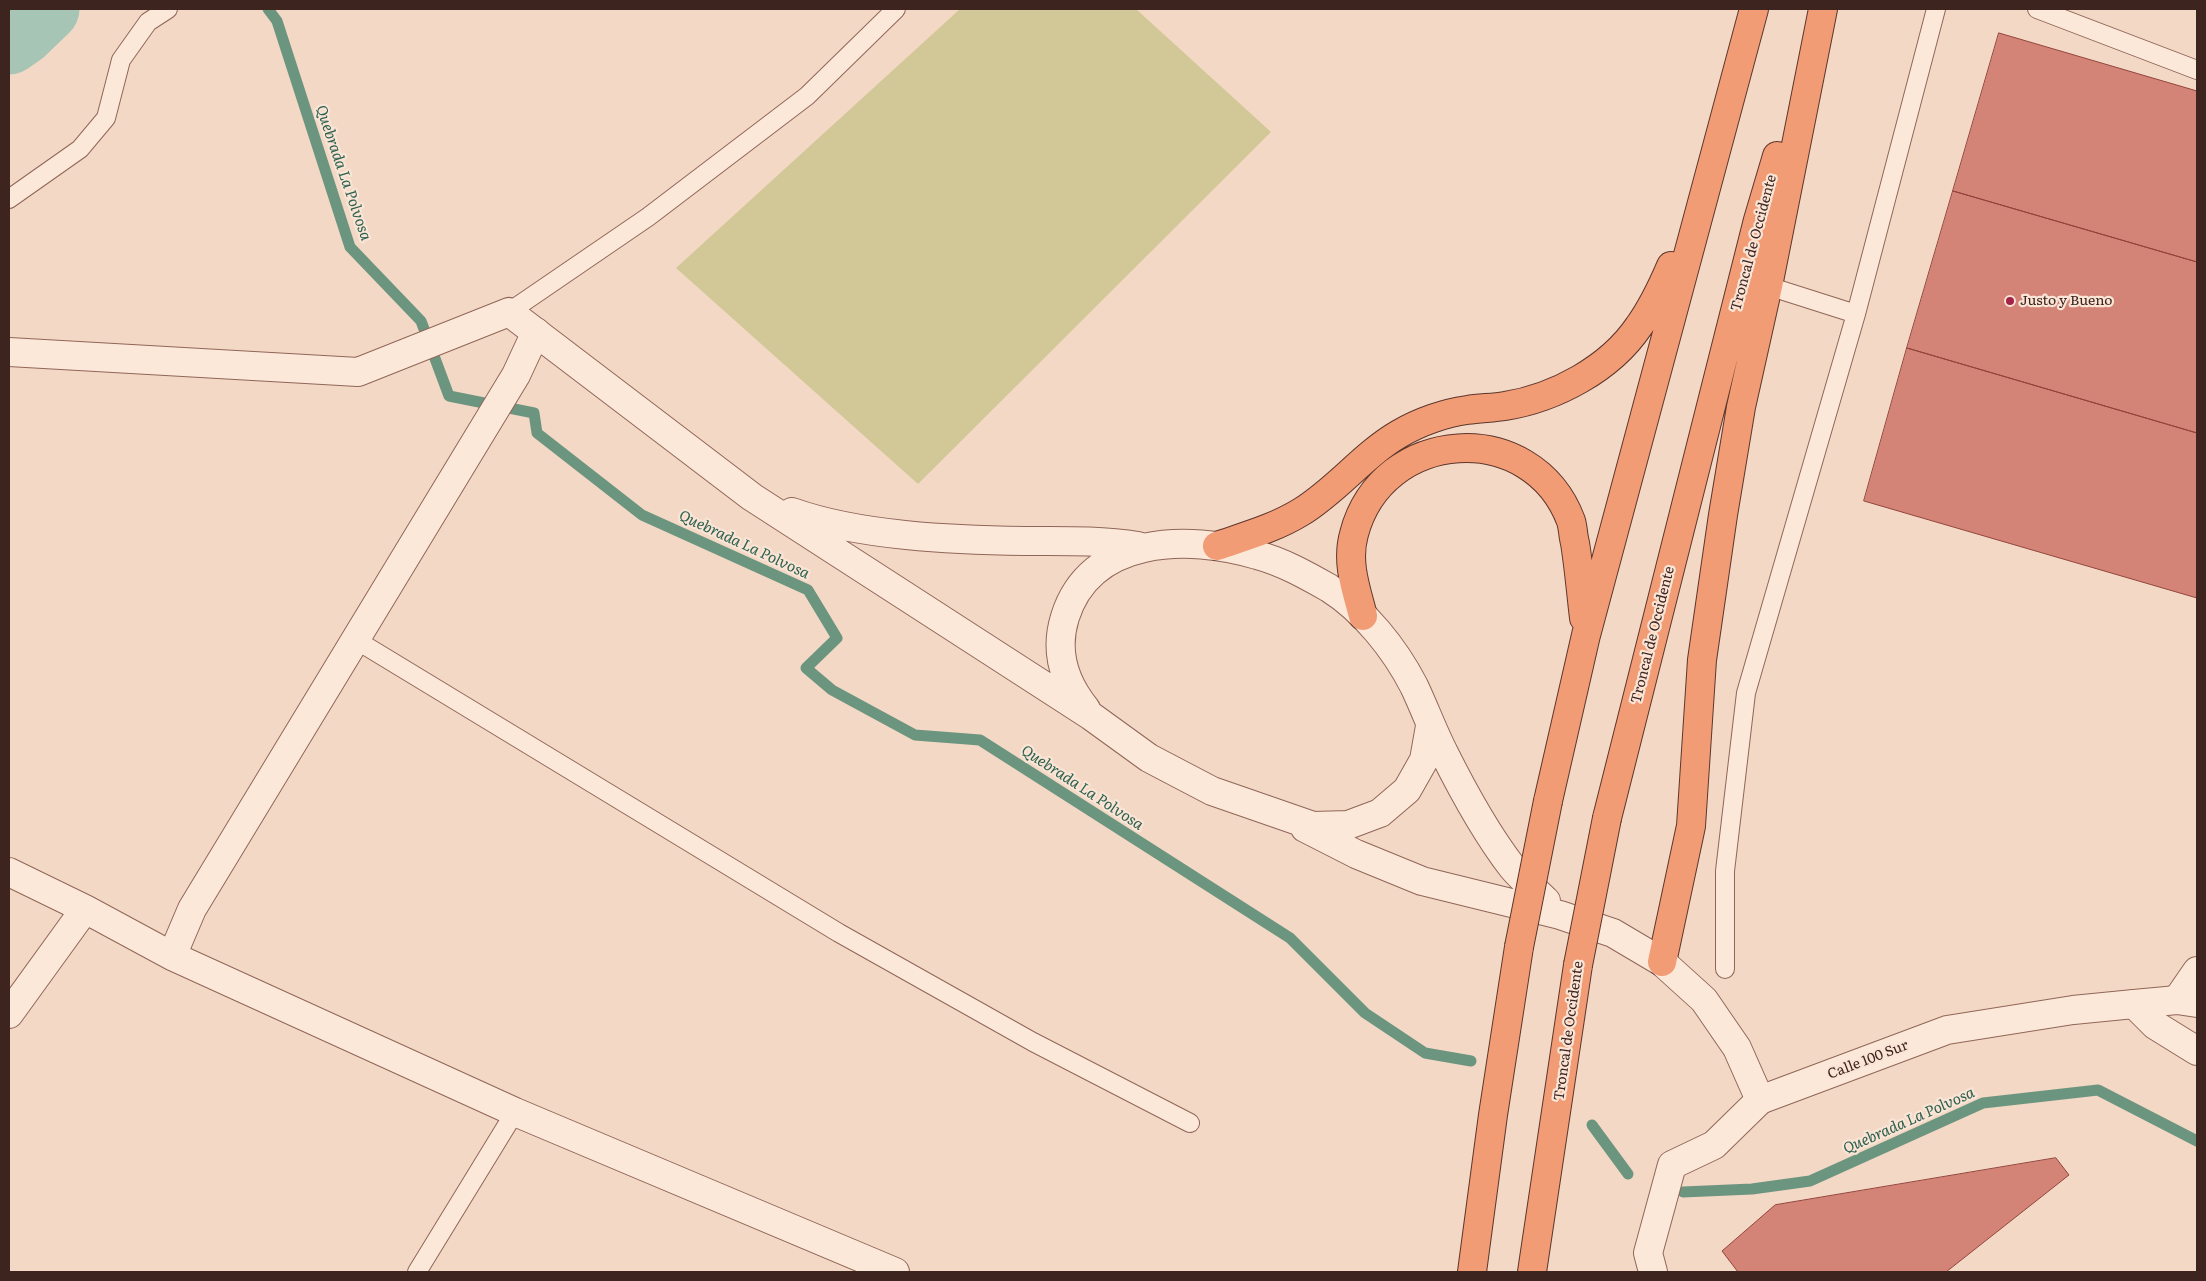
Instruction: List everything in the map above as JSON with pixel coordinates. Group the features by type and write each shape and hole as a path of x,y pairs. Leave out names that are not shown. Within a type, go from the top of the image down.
{"highway":[{"path":"1472,1272 1493,1115 1519,947 1548,801 1586,635 1754,9"},
{"path":"1662,962 1692,826 1702,660 1723,515 1741,408 1768,286 1822,9"},
{"name":"Troncal de Occidente","path":"1532,1272 1578,965 1607,818 1758,220 1822,9"},
{"path":"1217,546 1268,529 1302,511 1371,453 1400,433 1432,419 1466,410 1506,406 1543,396 1580,379 1614,355 1638,328 1662,288 1703,194"},
{"path":"1363,616 1350,564 1353,534 1366,504 1386,478 1412,460 1446,448 1481,448 1508,456 1532,470 1555,492 1559,499 1571,521 1578,560 1586,635"}],"street":[{"path":"9,352 358,372 509,312 752,497 1091,716 1149,758 1212,791 1313,826 1348,825 1380,813 1407,790 1424,760 1430,726"},
{"path":"172,956 192,909 487,424 516,375 536,332"},
{"path":"752,497 819,522 874,530 1005,540 1114,542 1145,548"},
{"path":"1091,716 1072,691 1061,662 1061,630 1070,600 1089,575 1114,557 1145,548 1181,544 1217,546 1257,555 1295,569 1331,590 1363,616 1391,648 1414,686 1430,726 1468,798 1513,868 1560,915"},
{"path":"1279,815 1356,854 1422,881 1560,915 1613,933 1662,962 1704,1000 1737,1048 1760,1100"},
{"path":"9,872 85,909 172,956 515,1112 895,1272"},
{"path":"9,1014 85,909"},
{"path":"2187,1001 2197,971"},
{"name":"Calle 100 Sur","path":"1653,1272 1648,1253 1672,1165 1714,1145 1760,1100 1947,1030 2073,1010 2187,1001"},
{"path":"2134,1004 2155,1024 2197,1051"}],"lane":[{"path":"9,199 80,150 106,118 121,60 148,22 168,9"},
{"path":"509,312 648,216 807,96 896,9"},
{"path":"1725,969 1725,871 1746,693 1856,314 1936,9"},
{"path":"2037,9 2197,70"},
{"path":"1768,286 1856,314"},
{"path":"356,640 839,932 1033,1042 1190,1123"},
{"path":"417,1272 515,1112"}],"shaded area":[{"path":"960,9 1136,9 1271,132 918,484 676,268"}],"building":[{"path":"1999,33 2197,91 2197,262 1953,191"},
{"path":"1953,191 2197,262 2197,433 1907,348"},
{"path":"1907,348 2197,433 2197,598 1864,501"},
{"path":"2056,1158 2069,1175 1946,1272 1738,1272 1722,1251 1775,1205"}],"waterway":[{"path":"9,42 22,33 47,9"},
{"name":"Quebrada La Polvosa","path":"268,9 277,21 350,247 421,321 449,396 534,413 537,433 642,515 808,590 837,638 806,668 832,690 915,735 980,740 1290,938 1365,1013 1425,1053 1471,1061"},
{"name":"Quebrada La Polvosa","path":"1683,1192 1752,1189 1810,1181 1983,1103 2098,1090 2197,1141"},
{"name":"Quebrada La Polvosa","path":"1592,1125 1628,1174"}],"place":[{"name":"Justo y Bueno","path":"2010,301"}]}
